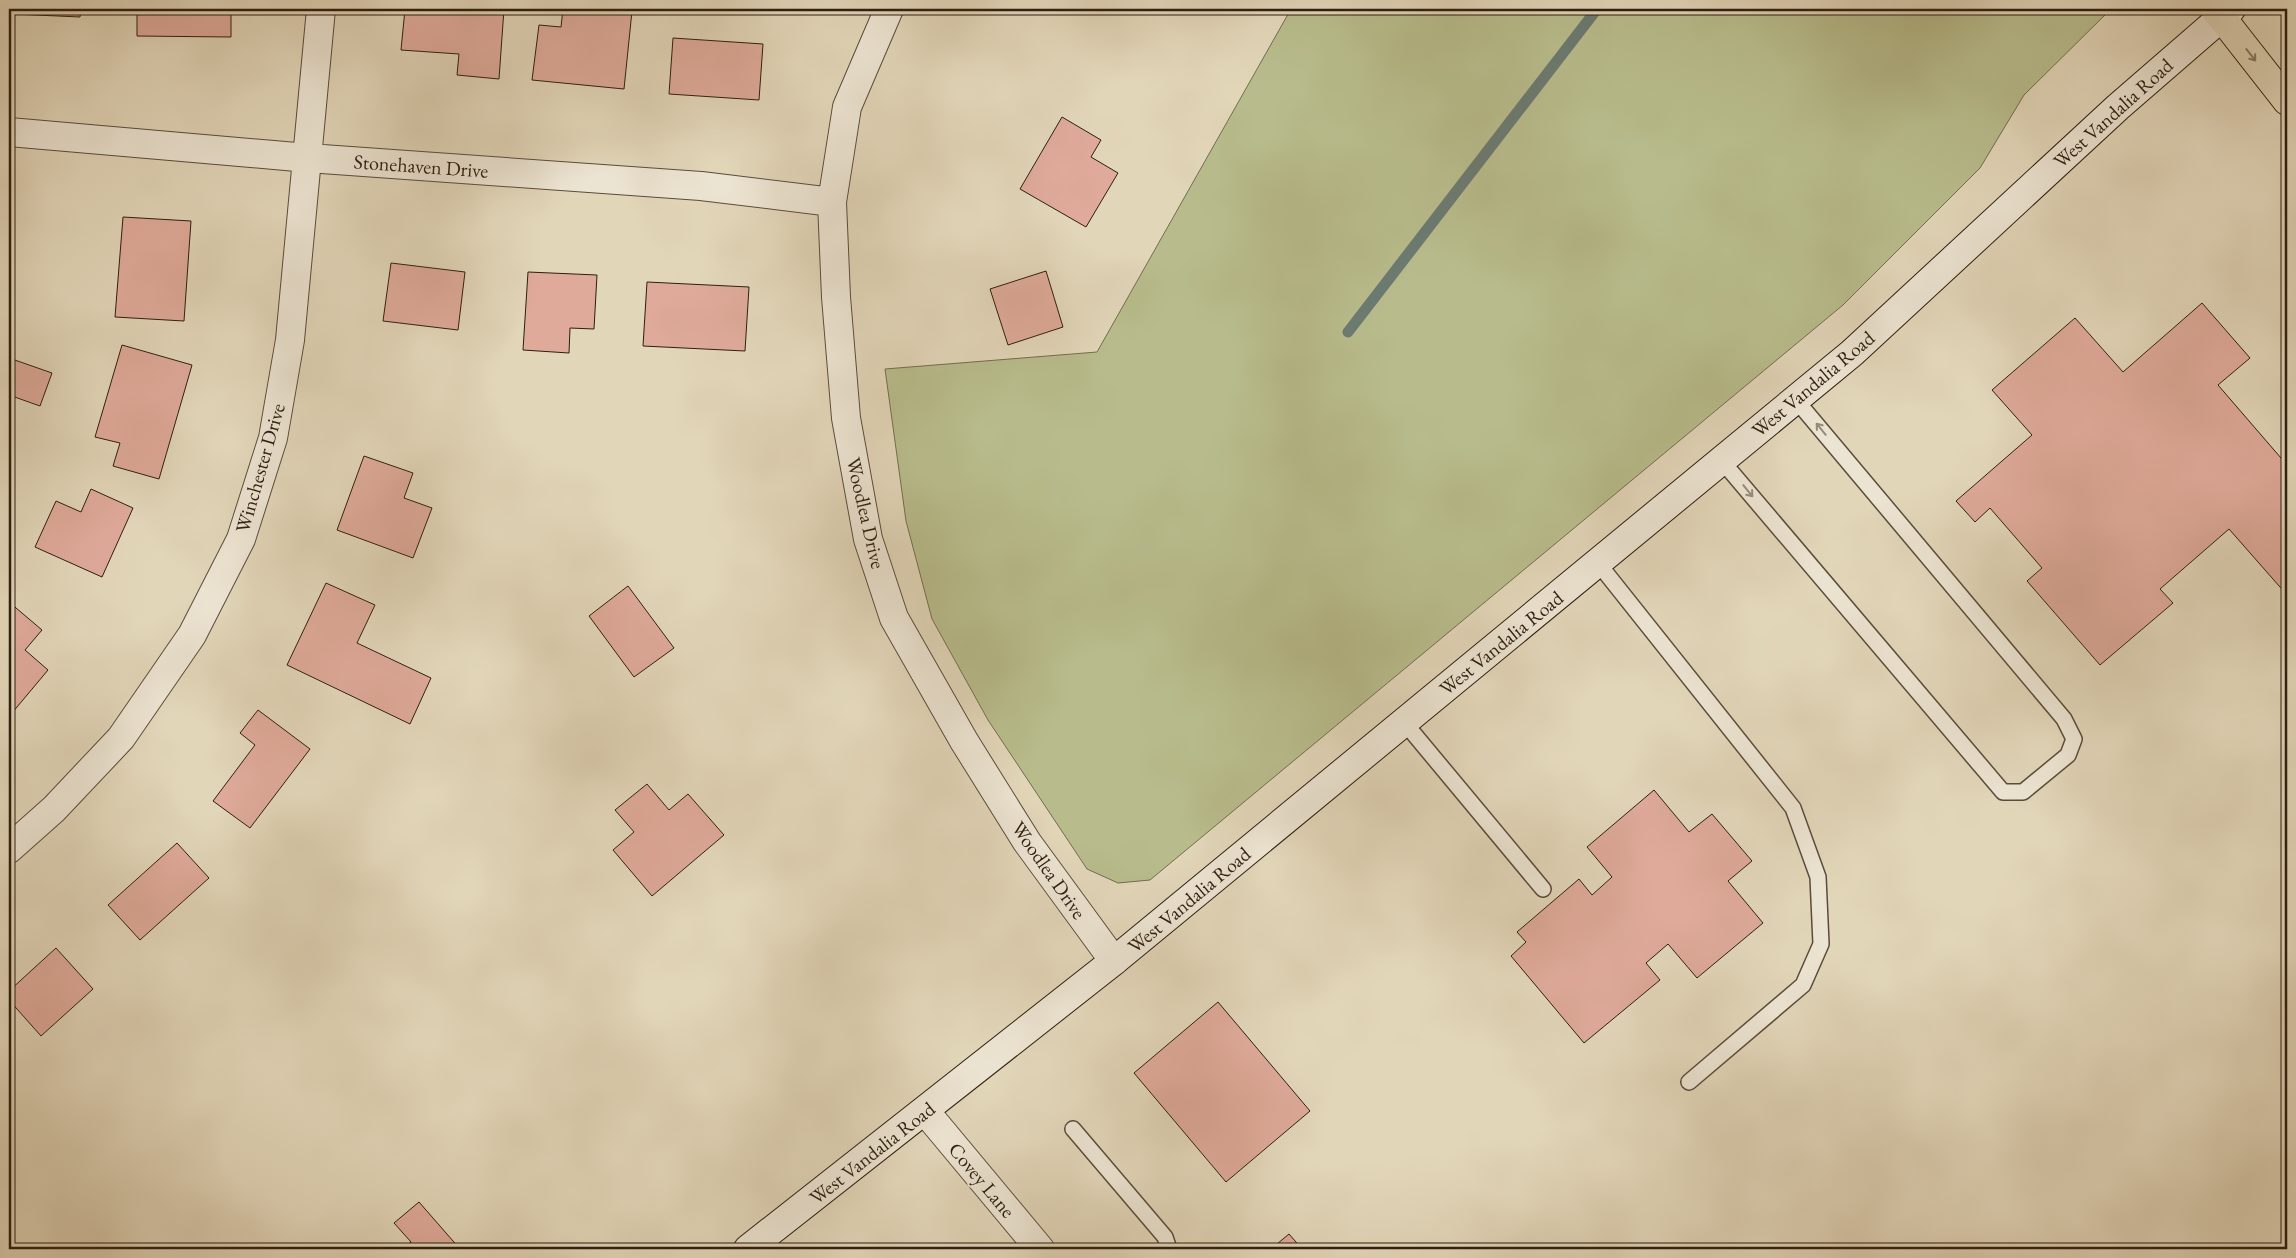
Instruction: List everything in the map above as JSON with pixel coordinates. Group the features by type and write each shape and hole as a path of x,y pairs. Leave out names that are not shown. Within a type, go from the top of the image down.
{"main road":[{"path":"2222,11 2287,101"}],"street":[{"name":"Winchester Drive","path":"9,849 54,808 121,738 192,635 242,539 273,438 290,340 321,9"},
{"name":"Woodlea Drive","path":"889,9 847,106 832,202 836,297 846,418 868,539 894,618 964,741 1027,842 1114,961"},
{"name":"West Vandalia Road","path":"748,1249 1114,961 1852,353 2222,11"},
{"name":"Stonehaven Drive","path":"9,132 308,158 701,186 832,202"},
{"name":"Covey Lane","path":"924,1112 1040,1249"}],"lane":[{"path":"1722,461 2003,792 2023,792 2068,755 2074,739 2064,719 1796,400"},
{"path":"1598,563 1793,808 1818,877 1821,944 1803,985 1689,1082"},
{"path":"1404,722 1543,889"},
{"path":"1074,1130 1165,1237 1169,1249"}],"green space":[{"path":"1291,9 2111,9 2024,95 1980,168 1843,305 1150,880 1118,883 1087,869 988,720 932,619 906,521 885,369 1097,352"}],"building":[{"path":"13,9 81,9 80,17 13,14"},
{"path":"137,9 231,9 231,37 137,36"},
{"path":"405,9 504,9 499,79 457,75 459,54 401,50"},
{"path":"563,9 632,11 624,89 532,80 539,25 561,27"},
{"path":"673,38 763,44 759,100 669,94"},
{"path":"1062,117 1101,140 1091,157 1118,173 1086,227 1020,189"},
{"path":"123,217 191,221 184,321 115,317"},
{"path":"391,263 465,272 458,330 383,321"},
{"path":"1046,271 1063,327 1008,345 990,289"},
{"path":"528,272 597,275 594,329 570,328 569,353 523,350"},
{"path":"647,282 749,287 745,351 643,346"},
{"path":"2202,303 2250,358 2218,385 2287,465 2287,595 2229,529 2160,589 2173,603 2100,665 2027,581 2042,568 1990,508 1975,522 1956,501 2032,435 1992,390 2075,318 2123,372"},
{"path":"122,345 192,365 159,479 113,466 120,443 95,437"},
{"path":"9,358 52,373 40,406 9,395"},
{"path":"364,456 413,473 404,498 432,508 413,558 337,530"},
{"path":"91,489 133,508 102,577 35,547 56,501 81,512"},
{"path":"326,583 375,605 357,643 431,678 410,724 287,665"},
{"path":"628,586 674,648 634,677 589,616"},
{"path":"9,602 42,630 25,650 48,670 12,713 9,710"},
{"path":"258,710 310,749 250,828 213,801 255,745 240,733"},
{"path":"647,784 669,810 688,794 724,835 652,896 613,850 634,832 615,810"},
{"path":"1654,790 1689,832 1712,814 1752,861 1728,881 1763,923 1697,978 1668,944 1646,963 1660,980 1584,1043 1511,956 1526,942 1517,932 1579,879 1592,895 1612,877 1587,847"},
{"path":"177,843 209,878 140,940 108,905"},
{"path":"56,948 93,989 41,1036 9,1000 9,991"},
{"path":"1218,1002 1310,1111 1226,1182 1134,1073"},
{"path":"9,1053 14,1058 9,1063"},
{"path":"419,1202 460,1249 402,1249 411,1242 394,1223"},
{"path":"1289,1234 1302,1249 1271,1249"}],"waterway":[{"path":"1348,332 1597,9"}]}
